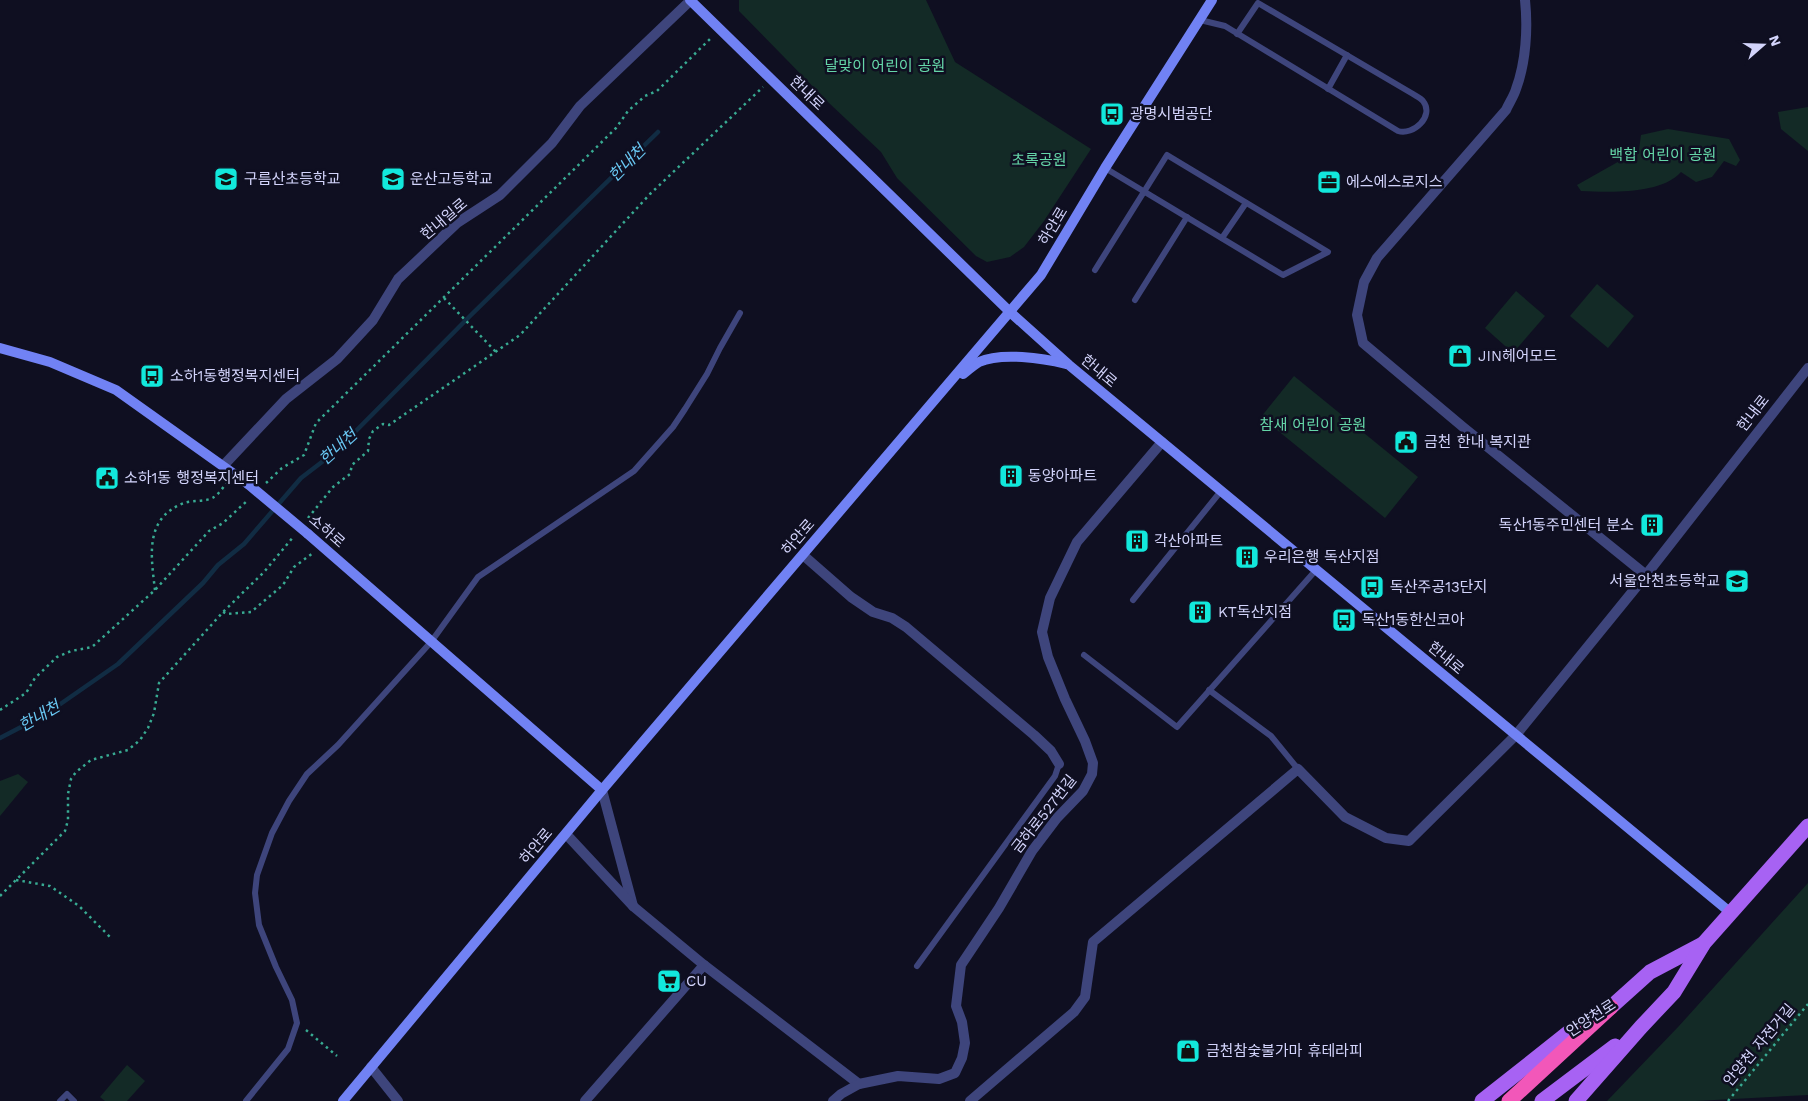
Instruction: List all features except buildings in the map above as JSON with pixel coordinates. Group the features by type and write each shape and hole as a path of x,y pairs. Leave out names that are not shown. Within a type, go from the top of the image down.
{"highway":[{"path":"1509,1101 1611,1007"}],"main road":[{"name":"한내로","path":"690,0 1010,312 1069,365 1731,913"},
{"name":"하안로","path":"343,1101 602,790 1041,275 1105,168 1212,0"},
{"name":"소하로","path":"0,348 50,362 116,390 248,484 602,790"},
{"path":"948,385 979,362 995,358 1029,358 1050,360 1069,365"},
{"name":"안양천로","path":"1576,1101 1640,1027 1674,992 1704,943 1808,826"},
{"name":"안양천로","path":"1482,1101 1568,1033 1611,1007 1650,972 1704,943"},
{"path":"1542,1101 1640,1027"}],"street":[{"name":"한내일로","path":"223,466 286,399 337,359 373,320 398,279 457,223 500,195 552,143 580,106 690,0"},
{"path":"1526,0 1521,69 1516,89 1506,110 1377,258 1364,282 1357,315 1363,343 1463,427 1646,575"},
{"name":"한내로","path":"1516,735 1646,575 1808,368"},
{"name":"금하로527번길","path":"833,1101 840,1094 859,1084 898,1076 939,1079 955,1073 962,1058 965,1043 962,1022 956,1006 960,965 999,908 1032,850 1057,818 1084,791 1092,774 1093,764 1085,741 1048,657 1042,632 1050,598 1077,542 1162,442"},
{"path":"803,554 851,598 873,612 892,618 906,627 1051,750 1059,764"},
{"path":"970,1101 1074,1012 1085,997 1093,942 1298,769 1345,817 1386,838 1409,841 1516,735"},
{"path":"602,790 634,907"},
{"path":"566,834 634,907 704,965 859,1084"},
{"path":"585,1101 704,965"},
{"path":"370,1068 398,1101"}],"lane":[{"path":"1200,20 1225,26 1237,34 1328,89 1402,132 1413,130 1419,126 1425,116 1426,106 1423,101 1347,54 1258,3 1237,34"},
{"path":"1328,89 1347,54"},
{"path":"1095,270 1144,191 1167,155 1328,252 1283,275 1144,191 1105,168"},
{"path":"1222,238 1246,203"},
{"path":"1135,300 1187,217"},
{"path":"246,1101 288,1049 297,1023 292,1000 259,925 255,892 257,876 272,833 289,801 307,774 338,745 431,642 478,577 634,472 681,415 707,374 740,313"},
{"path":"1133,600 1221,491"},
{"path":"1084,655 1177,726 1316,570"},
{"path":"1209,690 1270,736 1298,769"},
{"path":"917,966 1055,776 1059,764"},
{"path":"60,1101 67,1094 74,1101"}],"path":[{"path":"263,486 282,468 304,455 316,423 616,128 628,111 645,96 658,91 720,29"},
{"path":"303,524 333,487 350,474 352,465 368,451 371,435 378,426 383,424 389,425 520,334 650,194 771,79"},
{"path":"444,298 496,352"},
{"path":"155,590 151,553 152,540 158,524 163,517 183,503 213,498 234,474"},
{"path":"0,710 26,693 35,678 51,661 64,653 92,647 155,590 209,531 223,523 250,498"},
{"path":"0,896 65,831 68,820 68,794 71,779 76,772 91,760 128,750 140,740 148,728 154,713 159,682 223,612 264,572 297,532"},
{"path":"223,612 227,614 251,612 283,586 294,567 322,547"},
{"path":"16,880 50,886 79,906 110,937"},
{"name":"안양천 자전거길","path":"1728,1101 1808,1004"},
{"path":"297,1023 337,1056"}],"green space":[{"name":"달맞이 어린이 공원","path":"739,0 926,0 955,62 1091,149 1044,221 1024,247 1010,257 987,262 976,256 897,178 881,152 829,103 739,11"},
{"path":"1808,107 1808,151 1781,129 1778,112"},
{"name":"백합 어린이 공원","path":"1668,129 1729,139 1740,160 1736,166 1724,161 1712,177 1696,182 1681,172 1661,185 1634,190 1581,191 1577,185 1639,150 1641,135"},
{"path":"1597,284 1634,316 1608,348 1570,316"},
{"path":"1516,291 1545,316 1513,353 1485,328"},
{"name":"참새 어린이 공원","path":"1294,376 1418,477 1385,518 1261,417"},
{"path":"18,774 28,782 0,816 0,781"},
{"path":"1808,883 1808,1095 1696,1101 1607,1101 1679,1026"},
{"path":"127,1065 145,1081 127,1101 105,1101 100,1097"}],"waterway":[{"name":"한내천","path":"0,738 46,714 118,664 203,583 218,565 244,544 301,478 335,452 471,315 658,132"}],"place":[{"name":"광명시범공단","path":"1112,114"},
{"name":"구름산초등학교","path":"226,179"},
{"name":"운산고등학교","path":"393,179"},
{"name":"에스에스로지스","path":"1329,182"},
{"name":"JIN헤어모드","path":"1460,356"},
{"name":"소하1동행정복지센터","path":"152,376"},
{"name":"금천 한내 복지관","path":"1406,442"},
{"name":"동양아파트","path":"1011,476"},
{"name":"소하1동 행정복지센터","path":"107,478"},
{"name":"독산1동주민센터 분소","path":"1652,525"},
{"name":"각산아파트","path":"1137,541"},
{"name":"우리은행 독산지점","path":"1247,557"},
{"name":"서울안천초등학교","path":"1737,581"},
{"name":"독산주공13단지","path":"1372,587"},
{"name":"KT독산지점","path":"1200,612"},
{"name":"독산1동한신코아","path":"1344,620"},
{"name":"CU","path":"669,981"},
{"name":"금천참숯불가마 휴테라피","path":"1188,1051"}],"park label":[{"name":"초록공원","path":"1039,160"}]}
